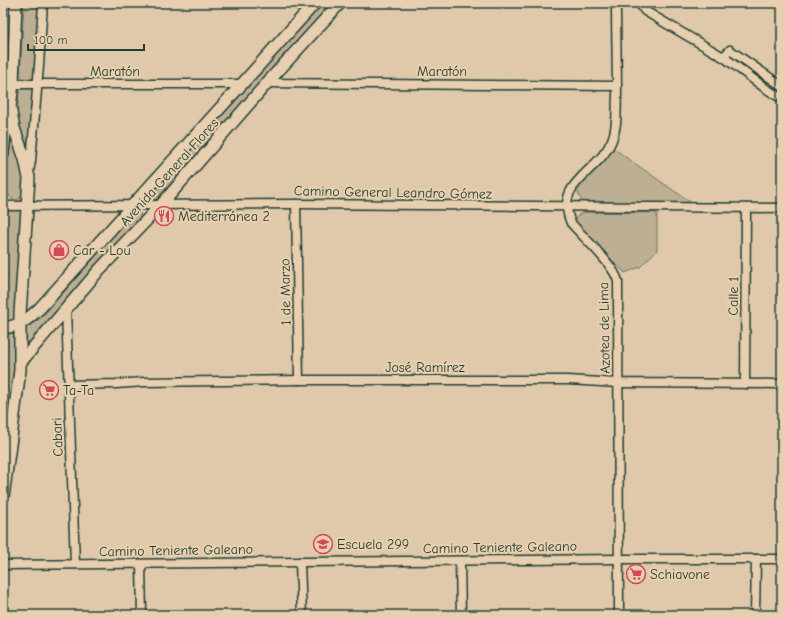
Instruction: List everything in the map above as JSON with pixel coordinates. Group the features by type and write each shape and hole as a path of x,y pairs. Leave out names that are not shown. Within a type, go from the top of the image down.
{"main road":[{"path":"3,154 6,122 10,107 13,84 16,3"},
{"name":"Avenida General Flores","path":"3,328 20,324 40,308 315,3"},
{"name":"Avenida General Flores","path":"21,362 66,309 161,205 267,83 340,3"},
{"path":"3,496 7,432 21,362 20,314 28,175 25,159 14,128 10,107"}],"street":[{"path":"28,175 31,161 43,3"},
{"path":"566,206 567,196 571,188 602,158 612,140 616,122 616,3"},
{"path":"639,3 645,11 723,57 782,99"},
{"path":"723,57 730,50 782,86"},
{"name":"Maratón","path":"267,83 617,86"},
{"name":"Maratón","path":"13,84 241,84"},
{"name":"Camino General Leandro Gómez","path":"3,206 296,204 782,208"},
{"name":"1 de Marzo","path":"296,204 299,380"},
{"name":"Azotea de Lima","path":"566,206 567,215 571,223 617,276 619,615"},
{"name":"Calle 1","path":"745,384 746,208"},
{"name":"Cabari","path":"66,309 75,564"},
{"name":"José Ramírez","path":"69,385 144,382 299,380 568,380 618,383 782,384"},
{"name":"Camino Teniente Galeano","path":"3,565 619,559 782,559"},
{"path":"756,559 756,615"},
{"path":"460,561 461,615"},
{"path":"300,562 302,615"},
{"path":"141,564 142,615"}],"shaded area":[{"path":"24,3 39,3 34,79 32,81 24,80 20,75"},
{"path":"323,3 333,3 156,200 152,198 151,195 153,192"},
{"path":"22,87 35,89 28,150 17,120 19,91"},
{"path":"9,115 12,140 24,166 24,196 17,200 12,199 7,192"},
{"path":"613,148 693,204 585,203 578,194 578,190 607,158"},
{"path":"9,209 18,209 22,213 15,320 3,322 3,234 4,217"},
{"path":"135,212 139,212 141,215 140,217 29,342 26,342 25,328 41,318"},
{"path":"585,212 657,213 657,250 640,267 625,273 577,226 577,217"},
{"path":"12,333 15,335 15,390 11,393 9,412 11,414 8,425 3,428 3,337"}],"place":[{"name":"Mediterránea 2","path":"164,216"},
{"name":"Car - Lou","path":"59,250"},
{"name":"Ta-Ta","path":"49,390"},
{"name":"Escuela 299","path":"323,544"},
{"name":"Schiavone","path":"636,574"}]}
